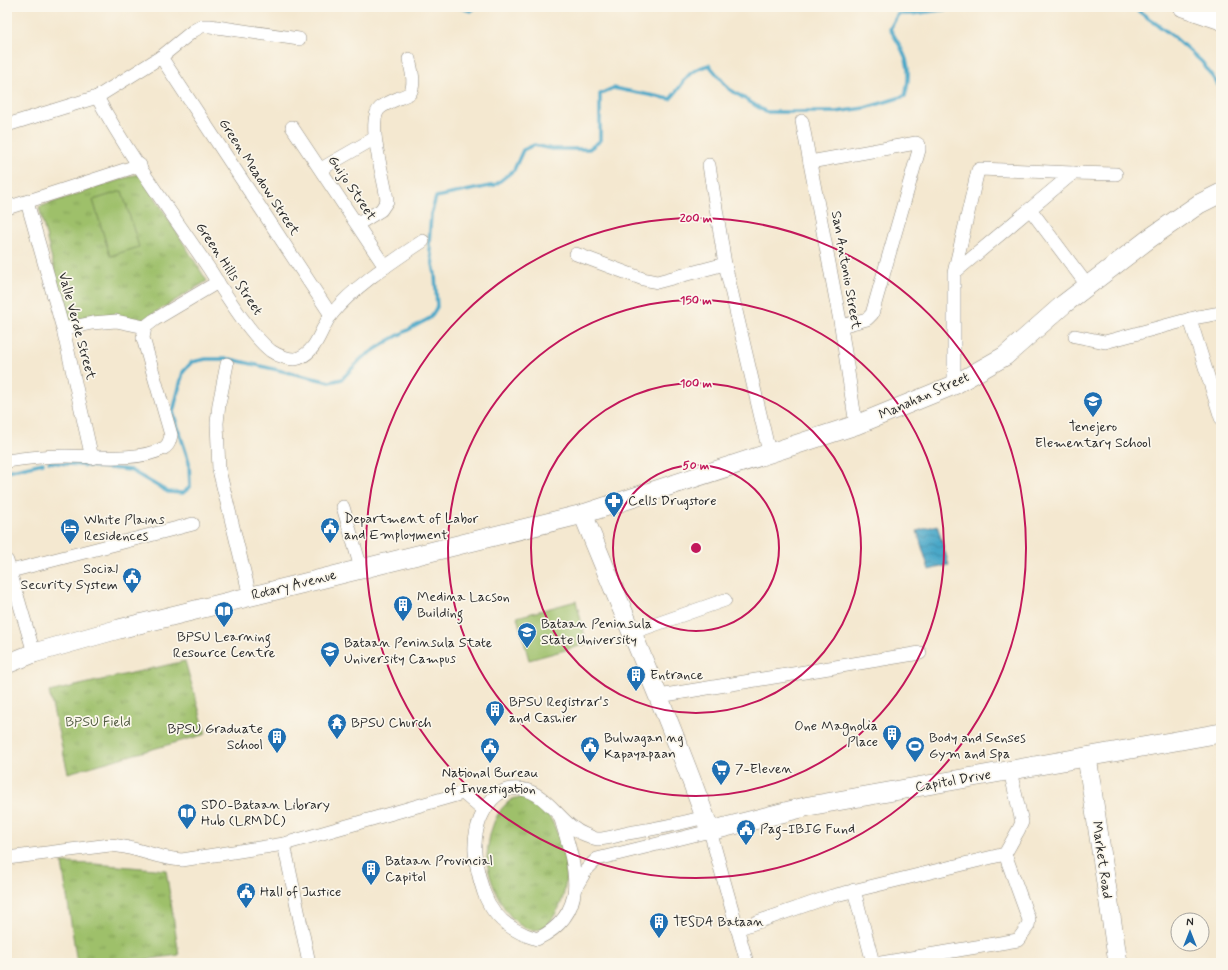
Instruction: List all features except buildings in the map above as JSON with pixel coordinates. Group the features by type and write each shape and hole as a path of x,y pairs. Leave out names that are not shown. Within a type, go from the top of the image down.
{"main road":[{"path":"1183,7 1221,20"},
{"name":"Manahan Street","path":"583,514 769,452 856,425 954,385 1005,356 1064,304 1150,238 1199,204 1221,193"},
{"path":"583,514 631,633 659,696 707,824"},
{"name":"Rotary Avenue","path":"7,664 34,653 119,629 583,514"},
{"name":"Capitol Drive","path":"707,824 1221,733"},
{"name":"Market Road","path":"1087,757 1118,963"}],"street":[{"path":"7,125 97,97 161,57 193,31 202,26 299,39"},
{"name":"Green Meadow Street","path":"161,57 331,315"},
{"path":"358,224 381,210 387,201 375,138 374,120 379,109 410,93 413,82 409,58"},
{"name":"Green Hills Street","path":"97,97 140,165 218,282 253,332 271,352 290,359 303,356 315,345 331,315 359,288 385,267 423,241"},
{"name":"San Antonio Street","path":"802,121 841,326 856,425"},
{"name":"Guijo Street","path":"292,127 358,224 385,267"},
{"path":"320,169 375,138"},
{"path":"810,162 916,143 919,150 872,314 867,319 841,326"},
{"path":"7,208 140,165"},
{"path":"709,165 725,264 769,452"},
{"path":"954,385 954,273 978,170 980,168 1116,174"},
{"path":"954,273 1073,173"},
{"name":"Valle Verde Street","path":"27,202 63,329 92,458"},
{"path":"1030,209 1087,286"},
{"path":"576,254 643,279 657,282 725,264"},
{"path":"7,461 65,456 92,458 142,454 164,448 170,443 171,435 143,338 145,327 154,320 218,282"},
{"path":"1075,336 1105,342 1190,319 1221,313"},
{"path":"1190,319 1221,418"},
{"path":"63,329 92,323 116,321 145,327"},
{"path":"228,364 219,404 217,423 219,470 250,596"},
{"path":"343,507 361,568"},
{"path":"34,653 8,568 193,524"},
{"path":"631,633 725,600"},
{"path":"659,696 920,653"},
{"path":"737,929 832,896 1005,854 1022,822 1010,771"},
{"path":"560,816 569,846 576,887 574,900 569,911 547,934 537,939 525,935 510,927 490,909 476,864 474,847 477,826 491,800 500,792 520,789 536,794 560,816 572,828 597,839 680,824 707,824"},
{"path":"7,858 115,845 172,859 182,860 284,844 463,793 484,811"},
{"path":"576,887 586,870 598,859 707,824"},
{"path":"707,824 746,963"},
{"path":"284,844 309,963"},
{"path":"881,963 1018,940 1028,926 1029,920 1005,854"},
{"path":"854,890 873,963"}],"green space":[{"path":"140,173 207,281 143,320 67,321 39,207"},
{"path":"122,191 139,247 110,256 93,200"},
{"path":"576,601 587,644 529,660 517,617"},
{"name":"BPSU Field","path":"185,661 206,734 68,773 49,692"},
{"path":"518,797 528,797 543,808 552,821 561,844 566,870 563,896 559,908 549,923 544,927 533,930 522,927 504,908 492,881 487,858 493,824 501,809 513,799"},
{"path":"62,863 95,864 166,870 179,955 121,963 77,963"}],"water":[{"path":"937,525 949,565 929,570 917,531"}],"waterway":[{"path":"459,7 471,11 476,7"},
{"path":"49,462 130,470 168,492 183,493 190,487 189,462 173,412 183,372 192,362 206,359 230,359 330,382 342,379 362,358 388,341 430,318 437,307 435,274 429,244 431,214 436,197 495,185 514,170 523,150 534,145 552,149 589,149 600,141 600,94 613,88 670,99 689,75 694,71 709,65 729,89 766,112 836,112 865,108 905,96 908,68 904,54 890,29 898,14 913,14 948,9 950,7"},
{"path":"1133,7 1173,36 1202,62 1221,89"},
{"path":"7,471 43,463"}],"place":[{"name":"Tenejero Elementary School","path":"1093,418"},
{"name":"Cells Drugstore","path":"614,518"},
{"name":"Department of Labor and Employment","path":"330,544"},
{"name":"White Plains Residences","path":"70,545"},
{"name":"Social Security System","path":"132,594"},
{"name":"Medina Lacson Building","path":"403,622"},
{"name":"BPSU Learning Resource Centre","path":"224,628"},
{"name":"Bataan Peninsula State University","path":"527,649"},
{"name":"Bataan Peninsula State University Campus","path":"330,668"},
{"name":"Entrance","path":"636,692"},
{"name":"BPSU Registrar's and Cashier","path":"495,727"},
{"name":"BPSU Church","path":"337,740"},
{"name":"One Magnolia Place","path":"892,751"},
{"name":"BPSU Graduate School","path":"277,754"},
{"name":"Bulwagan ng Kapayapaan","path":"590,763"},
{"name":"Body and Senses Gym and Spa","path":"915,763"},
{"name":"National Bureau of Investigation","path":"490,764"},
{"name":"7-Eleven","path":"721,786"},
{"name":"SDO-Bataan Library Hub (LRMDC)","path":"187,830"},
{"name":"Pag-IBIG Fund","path":"746,846"},
{"name":"Bataan Provincial Capitol","path":"371,886"},
{"name":"Hall of Justice","path":"246,909"},
{"name":"TESDA Bataan","path":"659,939"}]}
